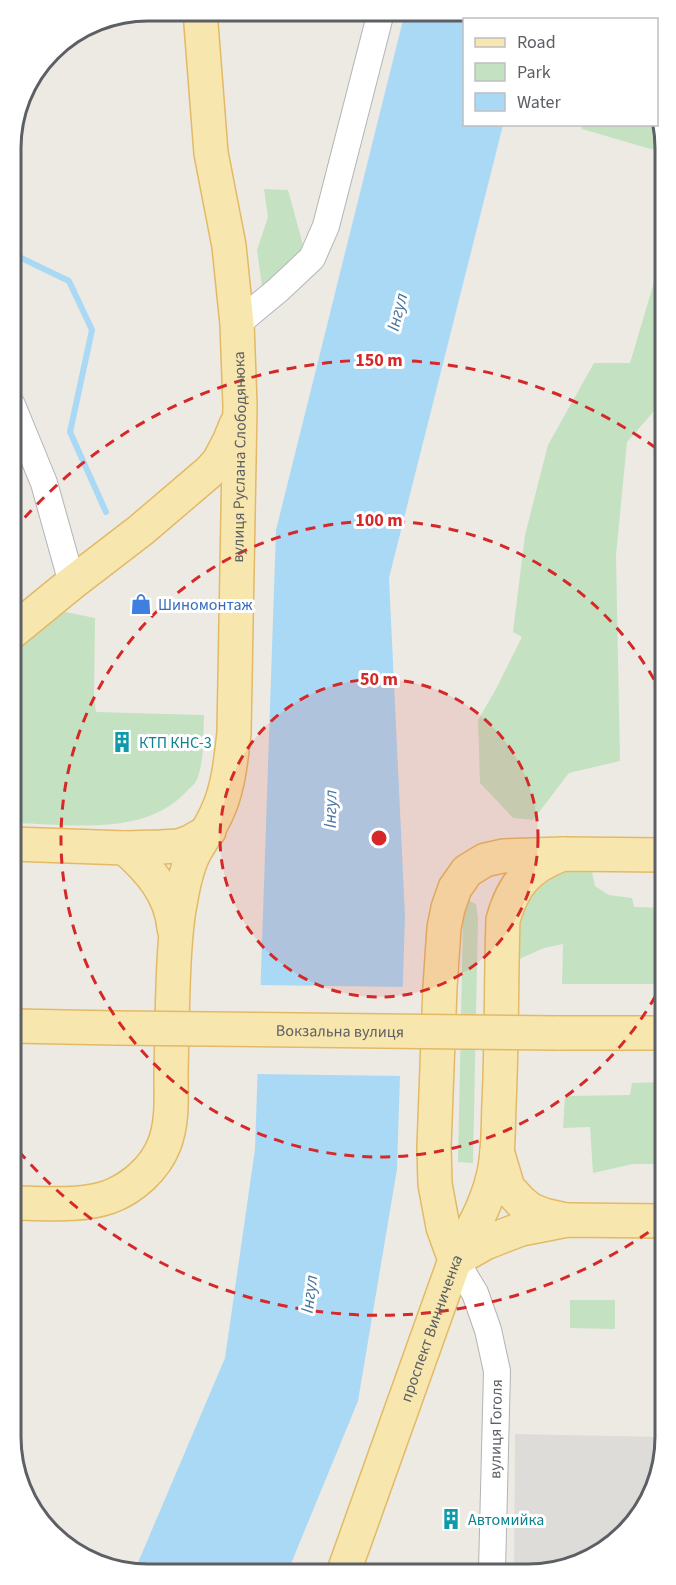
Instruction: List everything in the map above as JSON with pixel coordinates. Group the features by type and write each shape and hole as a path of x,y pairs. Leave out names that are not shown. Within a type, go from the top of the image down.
{"main road":[{"name":"вулиця Руслана Слободянюка","path":"175,940 179,906 189,866 196,849 209,831 223,796 230,767 234,733 240,405 237,324 229,246 211,153 201,21"},
{"path":"21,625 141,530 209,472 219,461 229,442 240,405"},
{"path":"21,844 125,848 179,846 209,831"},
{"path":"21,1203 93,1201 110,1196 125,1189 142,1176 157,1159 164,1144 170,1108 175,940 173,917 166,896 145,866 125,848"},
{"name":"проспект Винниченка","path":"346,1564 455,1260 443,1227 435,1184 434,1147 444,928 455,888 468,871 485,860 520,854 655,855"},
{"path":"455,1260 475,1225 494,1176 500,1078 503,920 508,902 522,878 547,860 563,854"},
{"name":"Вокзальна вулиця","path":"21,1026 655,1033"},
{"path":"497,1151 508,1188 521,1202 531,1210 567,1220"},
{"path":"455,1260 485,1243 521,1229 567,1220 655,1221"}],"street":[{"path":"237,324 312,258 326,226 379,21"},
{"path":"21,427 44,483 72,583"},
{"name":"вулиця Гоголя","path":"455,1260 475,1293 488,1330 497,1371 492,1564"}],"shaded area":[{"path":"515,1434 655,1437 651,1470 645,1486 634,1508 612,1533 584,1551 561,1560 514,1564"}],"green space":[{"path":"581,126 653,126 655,150 582,129"},
{"path":"264,189 288,190 306,256 263,293 257,250 268,217"},
{"path":"655,279 655,410 627,442 616,555 620,761 569,773 533,820 513,818 480,783 478,720 522,637 513,632 525,535 548,445 594,363 630,363"},
{"path":"60,611 95,618 94,699 96,712 204,715 203,750 195,783 168,807 127,822 81,826 21,823 21,646"},
{"path":"579,867 592,872 595,886 609,895 632,898 634,907 655,908 655,984 562,984 563,944 544,948 517,960 522,920 530,895 547,877 560,871"},
{"path":"470,901 476,904 478,918 473,1163 458,1162 463,907"},
{"path":"655,1082 655,1164 633,1164 593,1173 590,1127 563,1128 565,1096 630,1095 632,1083"},
{"path":"570,1300 615,1300 615,1329 570,1328"}],"water":[{"name":"Інгул","path":"403,21 463,21 463,126 503,126 389,578 405,916 397,1169 358,1401 291,1564 138,1563 225,1358 255,1149 276,530"}],"pier":[{"path":"258,985 405,987 403,1076 255,1074"}],"waterway":[{"path":"21,258 69,281 92,330 70,432 106,512"}],"place":[{"name":"Шиномонтаж","path":"141,604"},
{"name":"КТП КНС-3","path":"122,742"},
{"name":"Автомийка","path":"451,1519"}]}
